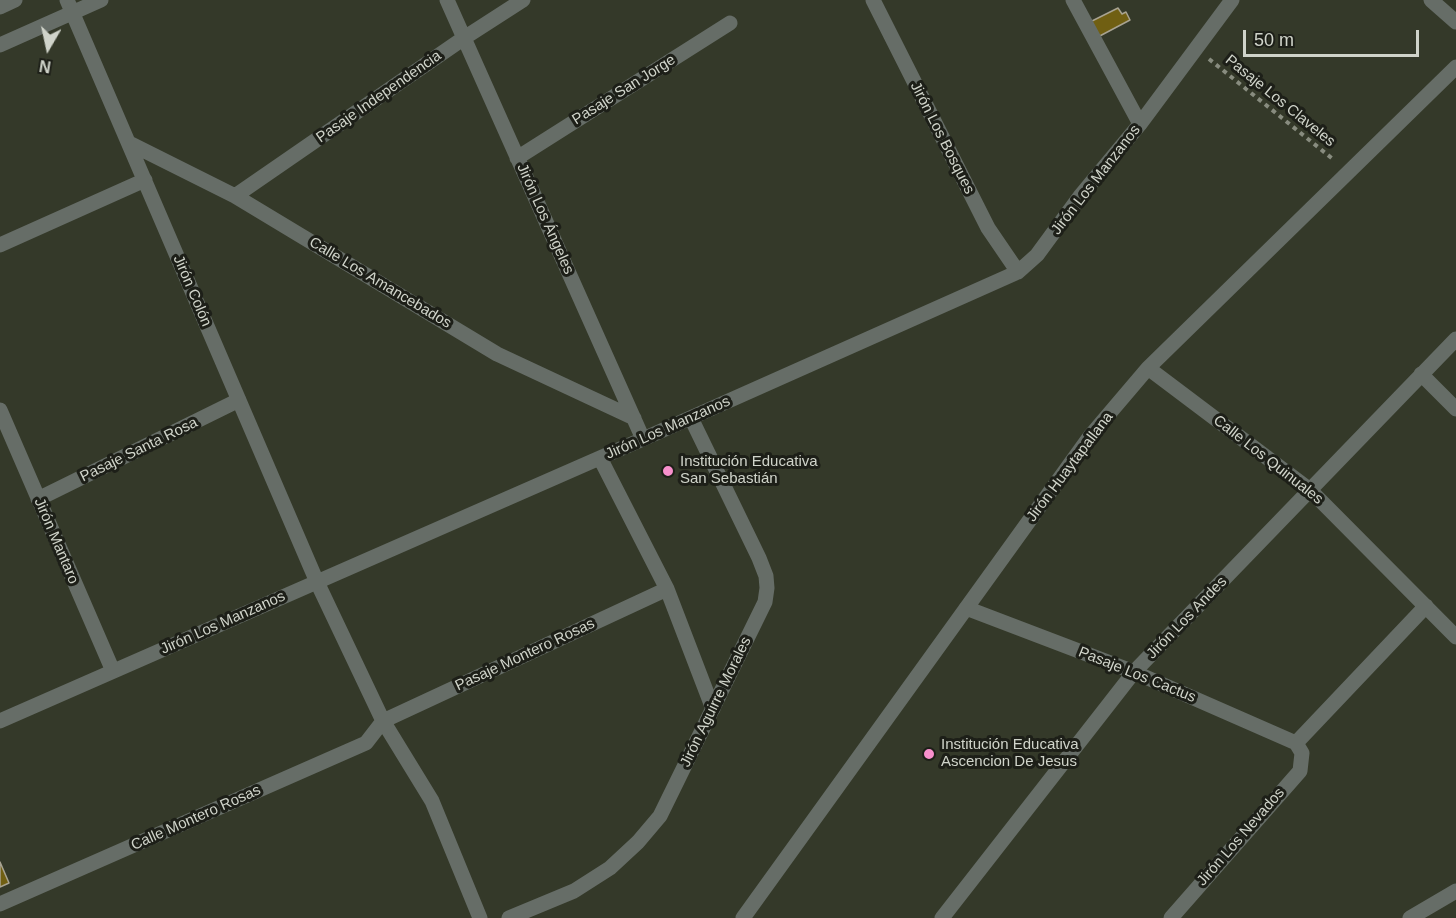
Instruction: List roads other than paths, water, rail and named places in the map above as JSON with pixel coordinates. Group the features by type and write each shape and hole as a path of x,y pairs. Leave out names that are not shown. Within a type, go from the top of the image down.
{"street":[{"path":"0,7 15,0"},
{"path":"0,45 70,6 101,0"},
{"name":"Jirón Los Ángeles","path":"447,0 644,439"},
{"name":"Pasaje Independencia","path":"235,196 523,0"},
{"name":"Jirón Los Bosques","path":"873,0 988,228 1018,272"},
{"path":"1073,0 1140,124"},
{"name":"Jirón Los Manzanos","path":"0,721 644,439 1018,272 1037,255 1081,195 1140,124 1232,0"},
{"path":"1431,0 1456,22"},
{"name":"Jirón Colón","path":"70,6 317,582 383,721 432,801 480,918"},
{"name":"Pasaje San Jorge","path":"517,158 730,23"},
{"name":"Jirón Huaytapallana","path":"743,918 1091,435 1148,368 1456,67"},
{"name":"Calle Los Amancebados","path":"129,142 235,196 497,354 634,418"},
{"path":"0,245 145,180"},
{"name":"Jirón Los Andes","path":"942,918 1134,672 1456,339"},
{"name":"Calle Los Quinuales","path":"1148,368 1310,490 1456,637"},
{"path":"1421,374 1456,409"},
{"name":"Pasaje Santa Rosa","path":"38,499 239,400"},
{"name":"Jirón Mantaro","path":"0,410 4,430 38,499 113,672"},
{"name":"Jirón Aguirre Morales","path":"509,918 574,891 610,868 638,842 660,816 765,602 766,576 759,558 691,418"},
{"path":"600,458 667,589 712,709"},
{"name":"Pasaje Montero Rosas","path":"383,721 667,589"},
{"path":"1299,748 1425,606"},
{"name":"Pasaje Los Cactus","path":"966,608 1134,672 1299,748"},
{"name":"Calle Montero Rosas","path":"0,904 366,743 383,721"},
{"name":"Jirón Los Nevados","path":"1171,918 1300,771 1299,748"},
{"path":"1411,918 1456,891"}],"place":[{"name":"Institución Educativa San Sebastián","path":"668,471"},
{"name":"Institución Educativa Ascencion De Jesus","path":"929,754"}]}
